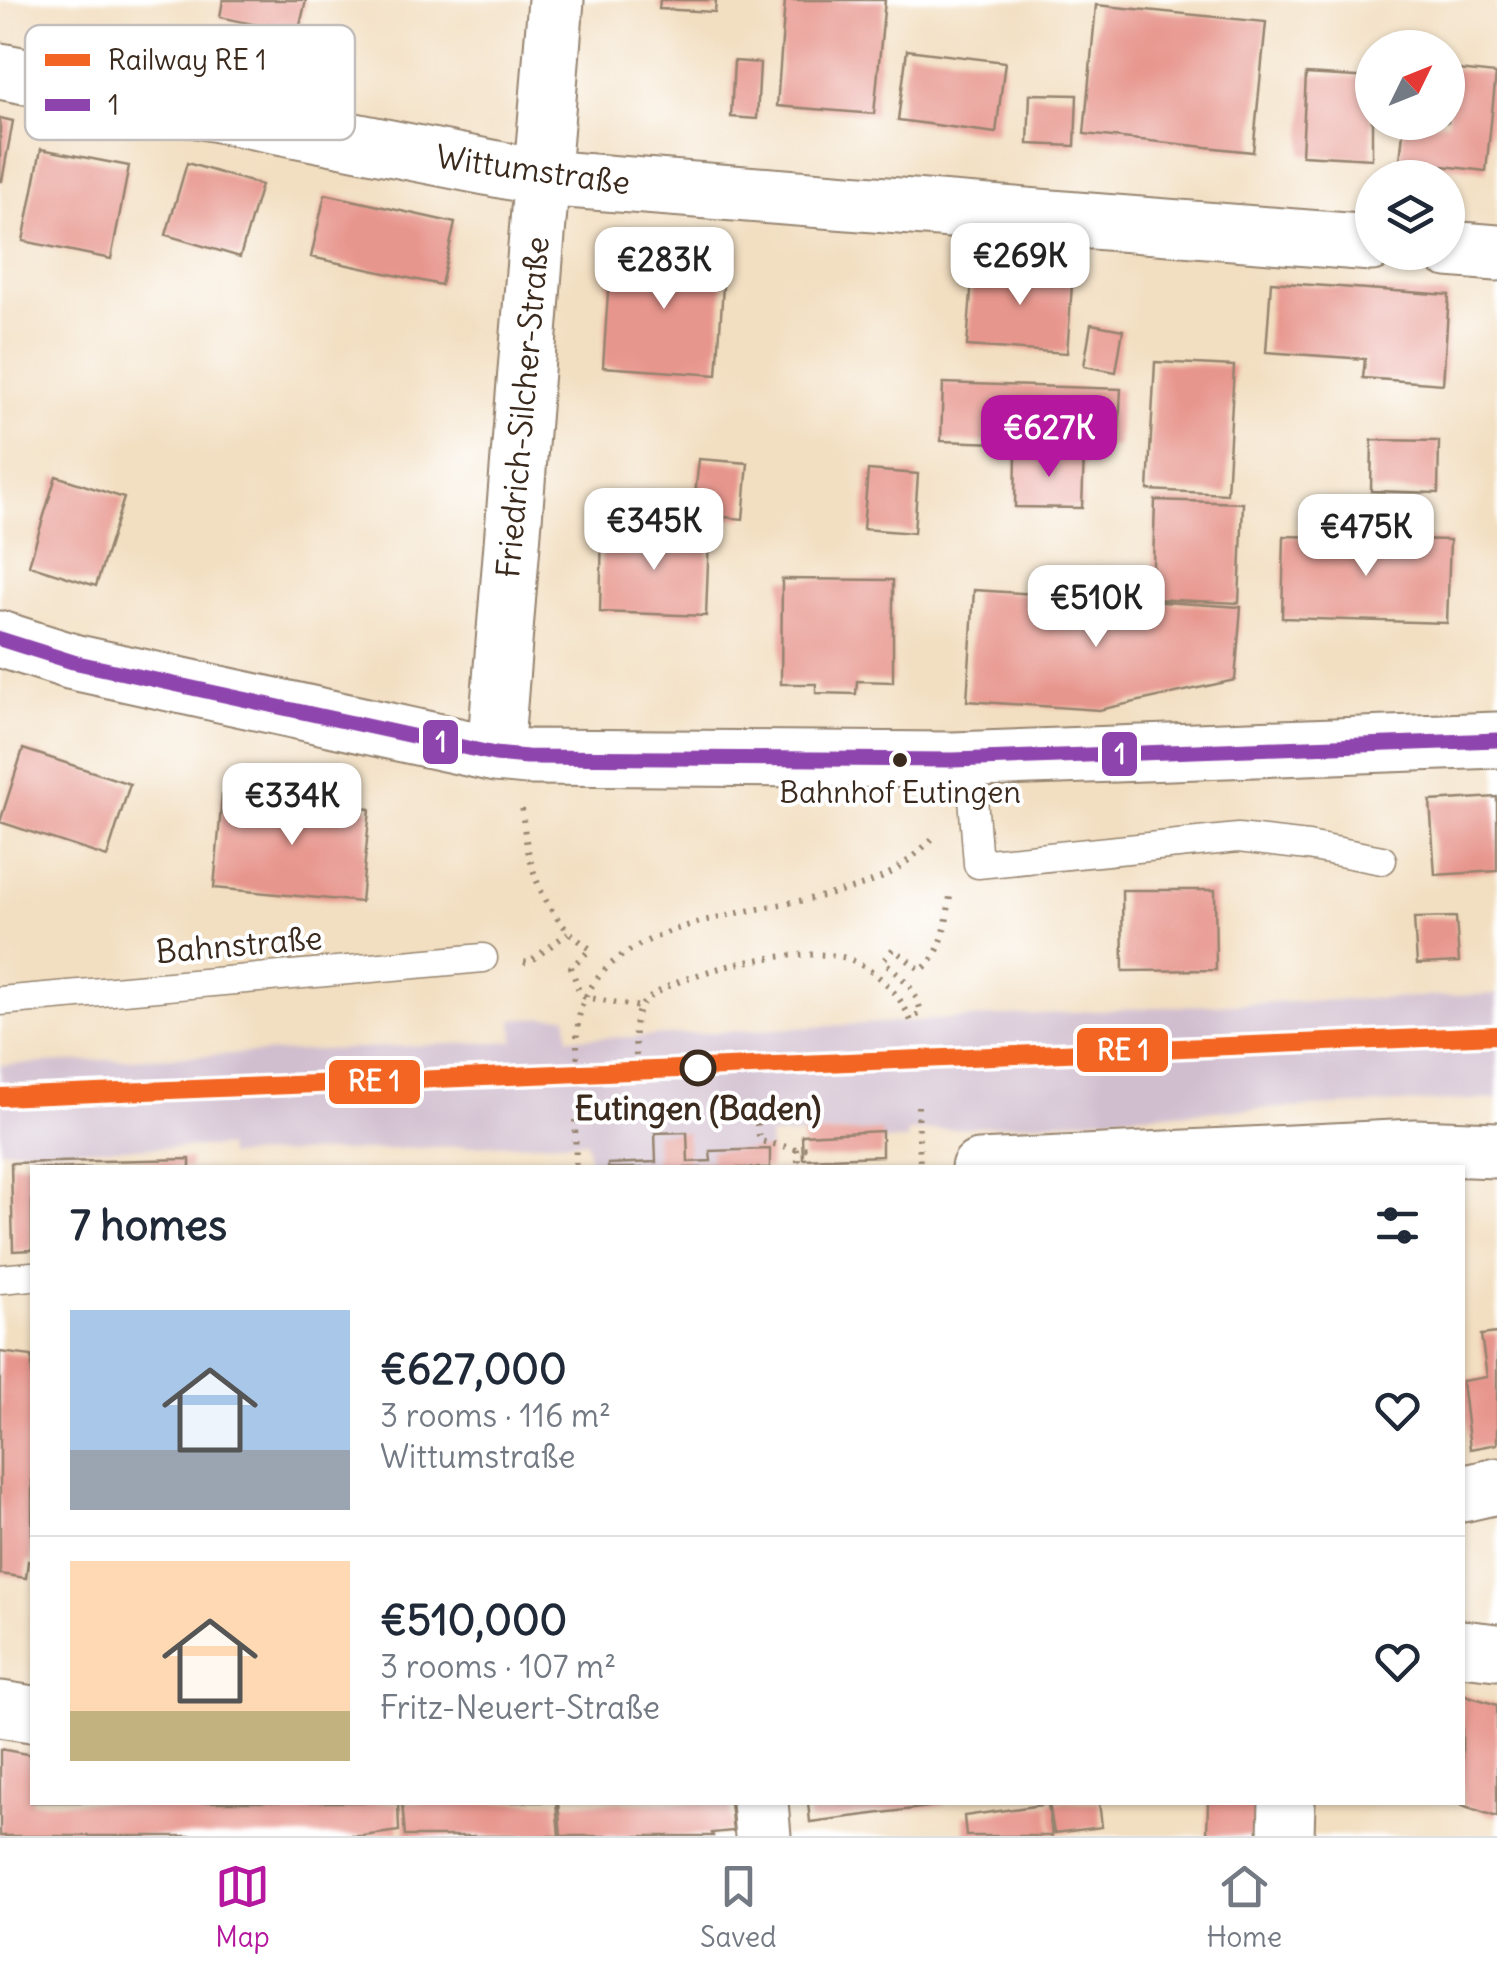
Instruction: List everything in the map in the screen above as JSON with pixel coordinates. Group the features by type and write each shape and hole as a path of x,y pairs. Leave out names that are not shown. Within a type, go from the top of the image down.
{"street":[{"name":"Friedrich-Silcher-Straße","path":"511,756 542,178 556,0"},
{"name":"Wittumstraße","path":"0,71 25,76"},
{"name":"Wittumstraße","path":"350,140 542,178 1355,242"},
{"path":"1465,250 1497,253"},
{"path":"0,639 73,662 511,756 970,758 1497,740"},
{"path":"1041,1165 1415,1147 1497,1150"},
{"path":"1465,1493 1497,1486"},
{"path":"1465,1648 1497,1652"},
{"path":"0,1708 30,1714"},
{"path":"760,1805 763,1836"},
{"path":"1286,1836 1287,1805"}],"lane":[{"path":"970,758 978,864 1238,838 1382,860"},
{"name":"Bahnstraße","path":"0,1001 483,958"},
{"path":"0,1279 30,1276"}],"path":[{"path":"511,756 539,892 568,933 591,950 572,967 579,991 585,998 640,1007"},
{"path":"577,1058 578,1018 585,998 618,958 698,922 879,879 913,858 940,832"},
{"path":"636,1056 634,1033 640,1007 657,992 726,966 772,958 822,956 851,960 886,982 904,1002 911,1021 921,1012 917,994 883,960 893,949 921,970 931,964 947,925"},
{"path":"483,958 528,962 568,933"},
{"path":"918,1106 920,1165"},
{"path":"755,1113 760,1142 796,1150 810,1148"},
{"path":"575,1120 576,1165"},
{"path":"796,1150 799,1165"}],"shaded area":[{"path":"1497,994 1497,1099 1147,1114 908,1132 907,1140 881,1141 881,1131 769,1136 770,1149 711,1152 711,1161 590,1165 586,1141 227,1156 226,1147 0,1149 0,1065 514,1041 513,1019 567,1016 568,1038 634,1037 1181,1006"}],"building":[{"path":"223,0 306,0 300,25 257,25 220,17"},
{"path":"660,0 716,0 715,12 659,9"},
{"path":"785,0 885,0 874,114 777,106"},
{"path":"1096,5 1266,22 1253,152 1084,134"},
{"path":"907,50 1005,62 996,133 898,120"},
{"path":"734,61 760,63 757,119 731,117"},
{"path":"1465,71 1496,74 1486,171 1465,169 1465,160 1400,160 1402,140 1465,140"},
{"path":"1306,74 1355,77 1355,140 1372,140 1372,159 1302,155"},
{"path":"1030,94 1077,95 1075,146 1028,144"},
{"path":"0,118 13,121 2,181 0,181"},
{"path":"41,149 129,166 111,259 23,241"},
{"path":"187,163 261,185 240,257 166,235"},
{"path":"325,194 455,223 441,285 311,257"},
{"path":"611,248 725,256 717,375 603,367"},
{"path":"973,264 1073,271 1067,353 967,346"},
{"path":"1271,282 1449,295 1443,384 1363,378 1365,359 1266,352"},
{"path":"1091,324 1123,330 1116,372 1084,366"},
{"path":"1155,362 1234,366 1227,494 1148,490"},
{"path":"943,383 1121,389 1118,447 941,441"},
{"path":"1372,440 1439,441 1438,493 1371,491"},
{"path":"1016,452 1084,453 1082,508 1015,507"},
{"path":"699,459 748,463 743,519 693,514"},
{"path":"868,470 918,474 914,533 863,529"},
{"path":"56,476 124,498 96,586 29,565"},
{"path":"1155,500 1243,503 1239,603 1152,599"},
{"path":"602,531 709,535 706,616 600,612"},
{"path":"1284,536 1450,540 1447,623 1282,618"},
{"path":"782,579 893,580 893,682 857,681 856,694 816,693 816,684 781,684"},
{"path":"974,590 1241,607 1235,680 1099,710 967,701"},
{"path":"23,749 130,784 107,857 0,822"},
{"path":"222,795 370,809 361,902 214,888"},
{"path":"1497,797 1497,871 1435,875 1430,801"},
{"path":"1122,890 1215,890 1216,970 1123,971"},
{"path":"1456,917 1459,962 1417,964 1414,918"},
{"path":"882,1131 882,1156 803,1159 802,1135"},
{"path":"687,1132 688,1162 711,1161 710,1151 770,1149 770,1165 608,1165 656,1162 655,1133"},
{"path":"190,1159 190,1165 30,1165 30,1250 13,1251 11,1163"},
{"path":"1497,1333 1497,1444 1470,1449 1465,1381 1487,1377 1481,1335"},
{"path":"0,1352 30,1356 30,1562 26,1578 0,1574"},
{"path":"1465,1695 1497,1705 1497,1817 1462,1805"},
{"path":"0,1749 30,1755 30,1805 398,1805 399,1831 363,1836 0,1836"},
{"path":"402,1805 556,1805 559,1836 405,1836"},
{"path":"558,1805 730,1805 733,1831 712,1833 713,1836 561,1836"},
{"path":"808,1805 945,1805 810,1822"},
{"path":"1048,1805 1052,1836 966,1836 964,1816"},
{"path":"1049,1805 1099,1805 1102,1827 1054,1833"},
{"path":"1208,1805 1265,1805 1263,1836 1207,1836"}],"transit line":[{"name":"1","path":"0,639 73,662 495,754 527,757 953,760 1497,740"},
{"path":"0,1097 1497,1035"}],"place":[{"name":"Bahnhof Eutingen","path":"900,760"},
{"name":"Eutingen (Baden)","path":"698,1068"}]}
